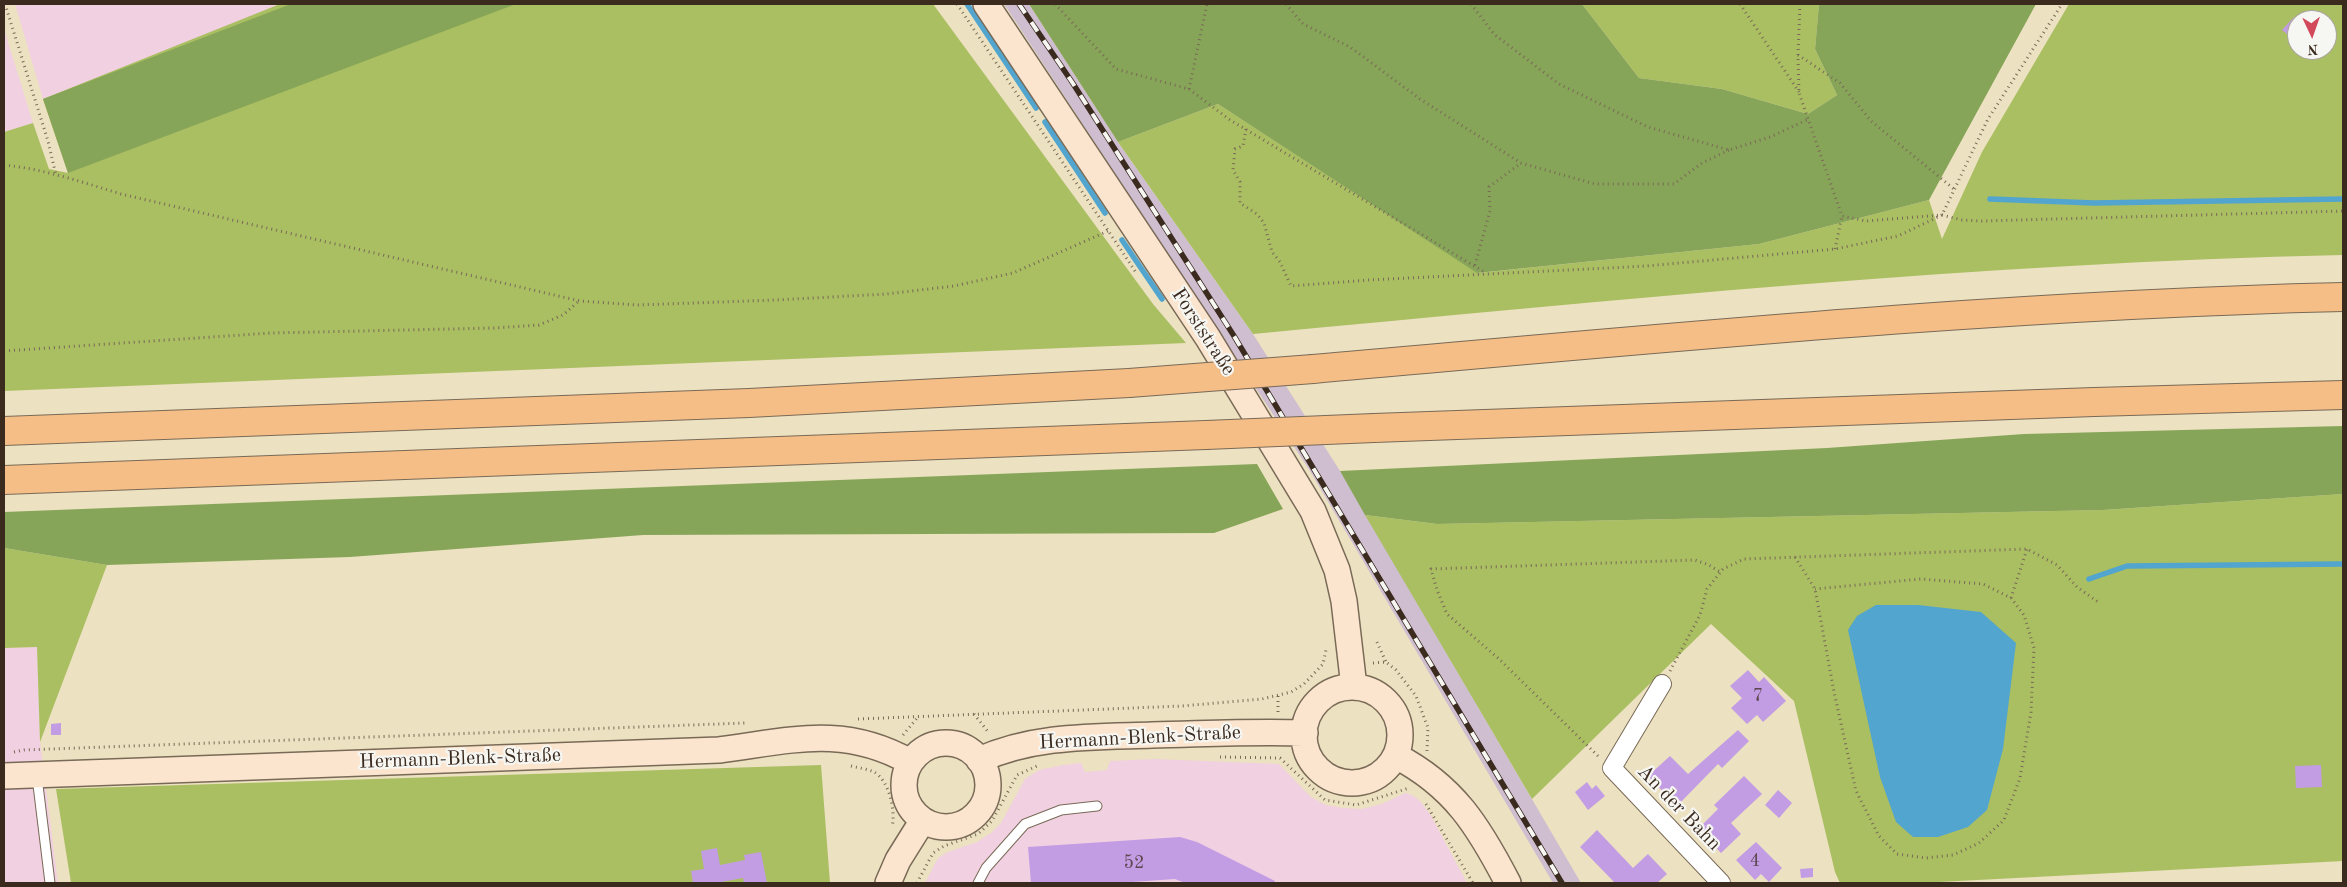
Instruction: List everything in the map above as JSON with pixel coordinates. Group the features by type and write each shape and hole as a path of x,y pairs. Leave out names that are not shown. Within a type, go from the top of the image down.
{"highway":[{"path":"4,431 749,403 1130,383 1878,321 2102,306 2343,297"},
{"path":"4,480 1206,434 2094,402 2343,395"}],"street":[{"name":"Forststraße","path":"986,4 1208,338 1298,482 1313,511 1337,570 1344,601 1353,675"},
{"path":"1353,675 1377,694 1393,710 1400,732 1396,756 1381,774 1359,782 1341,781 1325,774 1316,766 1307,751 1304,733 1308,718 1316,704 1353,675"},
{"name":"An der Bahn","path":"1662,684 1612,768 1721,883"},
{"name":"Hermann-Blenk-Straße","path":"980,760 1002,750 1031,743 1070,738 1244,732 1304,733"},
{"name":"Hermann-Blenk-Straße","path":"4,776 719,750 812,737 860,742 891,752 910,762"},
{"path":"944,743 964,747 980,760 987,779 987,790 985,800 976,813 964,823 954,826 938,826 923,820 916,814 906,798 904,780 910,762 925,748 944,743"},
{"path":"1396,756 1414,779 1443,787 1473,821 1508,883"},
{"path":"888,883 898,860 923,820"}],"lane":[{"path":"36,774 50,883"},
{"path":"978,883 986,868 1025,824 1061,810 1096,806"}],"path":[{"path":"5,4 48,140 56,174"},
{"path":"4,166 56,174 121,194 580,301 637,304 776,300 886,294 954,286 1012,273 1108,231 957,4"},
{"path":"1055,4 1116,69 1189,90 1246,129 1475,265 1486,274"},
{"path":"1189,90 1207,4"},
{"path":"1286,4 1303,24 1350,47 1420,99 1521,163 1594,184 1674,184 1702,162 1729,150 1770,137 1809,119"},
{"path":"1471,4 1494,34 1559,84 1648,127 1729,150"},
{"path":"1740,4 1799,93 1842,216 1835,249"},
{"path":"1799,93 1800,4"},
{"path":"1246,129 1243,146 1235,148 1232,157 1232,170 1240,182 1240,203 1257,214 1264,223 1270,246 1291,286 1646,266 1835,249 1898,236 1942,216 1988,119 2062,4"},
{"path":"1798,55 1840,83 1872,121 1954,188"},
{"path":"1475,265 1490,211 1489,187 1521,163"},
{"path":"1842,216 1866,221 1942,216 1982,221 2343,211"},
{"path":"4,351 271,333 494,328 540,325 563,315 580,301"},
{"path":"2011,598 2027,549"},
{"path":"1662,684 1700,614 1707,589 1723,568 1744,559 2027,549 2057,565 2077,587 2098,602"},
{"path":"1795,557 1815,589 1834,692 1856,791 1879,836 1897,854 1926,858 1953,855 1979,843 2004,820 2020,778 2031,712 2034,648 2024,615 2011,598 1983,584 1921,579 1815,589"},
{"path":"1612,768 1575,735 1498,658 1446,614 1431,569 1695,560 1709,565 1720,572"},
{"path":"1377,642 1386,662 1396,670 1416,696 1428,728 1428,751 1414,779 1416,795"},
{"path":"849,719 1182,706 1278,696 1291,692 1304,684 1323,664 1353,675 1386,662"},
{"path":"1182,706 1182,714"},
{"path":"24,750 750,723"},
{"path":"1215,757 1280,758 1326,800 1356,805 1414,779"},
{"path":"917,883 933,853 944,846 978,834 992,821 1017,775 1043,765"},
{"path":"851,766 873,771 880,776 889,793 892,808 892,829"},
{"path":"1424,801 1473,883"}],"shaded area":[{"path":"15,4 291,4 43,99"},
{"path":"1004,4 1029,4 1118,142 1253,334 1340,471 1581,883 1553,883 1310,471"},
{"path":"4,29 33,123 4,132"},
{"path":"37,647 40,742 58,883 4,883 4,648"},
{"path":"1155,759 1279,764 1311,797 1326,805 1343,808 1361,809 1382,804 1405,793 1412,795 1420,801 1430,814 1467,883 925,883 938,858 948,852 977,842 991,833 1001,823 1025,779 1039,770 1081,763 1085,772 1107,770 1110,761"}],"green space":[{"path":"280,4 933,4 1153,304 1186,343 4,391 4,132 33,123 49,169 68,173 43,99"},
{"path":"291,4 516,4 68,173 43,99"},
{"path":"1029,4 1582,4 1639,78 1722,89 1808,114 1837,95 1815,49 1819,4 2036,4 1929,200 1759,244 1477,273 1218,104 1118,142"},
{"path":"1582,4 1819,4 1815,49 1837,95 1808,114 1722,89 1639,78"},
{"path":"2069,4 2343,4 2343,255 2207,259 1934,275 1661,296 1253,334 1118,142 1218,104 1478,273 1759,244 1929,200 1942,239 1982,152"},
{"path":"2343,426 2343,494 2103,510 1437,524 1365,515 1340,471 1827,448 2024,434"},
{"path":"1257,464 1283,509 1214,533 643,535 350,557 107,565 4,548 4,512"},
{"path":"2343,494 2343,861 1920,883 1840,883 1835,872 1794,701 1711,624 1532,799 1365,515 1437,524 2103,510"},
{"path":"4,548 107,565 40,742 37,647 4,648"},
{"path":"821,765 830,883 71,883 56,789"}],"water":[{"path":"1876,605 1918,605 1981,612 2016,643 2003,749 1987,810 1968,827 1938,837 1913,837 1896,822 1880,777 1848,630 1857,616"}],"building":[{"path":"2287,25 2287,34 2282,30"},
{"path":"1748,670 1759,682 1764,677 1786,701 1763,722 1757,715 1747,724 1731,708 1742,698 1730,686"},
{"path":"61,723 61,735 51,735 51,724"},
{"path":"1738,730 1749,741 1722,768 1718,764 1677,806 1648,776 1670,756 1688,774"},
{"path":"2321,765 2322,787 2296,788 2295,766"},
{"path":"1744,776 1762,794 1731,823 1741,834 1721,853 1698,829 1718,809 1714,805"},
{"path":"1587,782 1592,789 1596,785 1605,796 1588,810 1575,792"},
{"path":"1778,790 1792,803 1779,818 1765,805"},
{"path":"1597,830 1633,868 1648,854 1667,874 1657,883 1615,883 1580,847"},
{"path":"1180,837 1197,842 1275,881 1274,883 1185,883 1175,879 1118,883 1031,883 1028,847"},
{"path":"1756,842 1782,868 1769,882 1761,874 1755,880 1736,860"},
{"path":"717,848 720,865 745,860 744,855 761,852 767,883 744,883 743,878 716,883 693,883 691,871 704,869 701,851"},
{"path":"1813,868 1813,877 1801,878 1800,869"}],"waterway":[{"path":"967,4 1036,108"},
{"path":"1045,122 1105,213"},
{"path":"1990,199 2094,203 2343,199"},
{"path":"1122,240 1162,299"},
{"path":"2089,579 2127,566 2343,564"}],"railway":[{"path":"1019,4 1072,82 1234,336 1562,883"}]}
